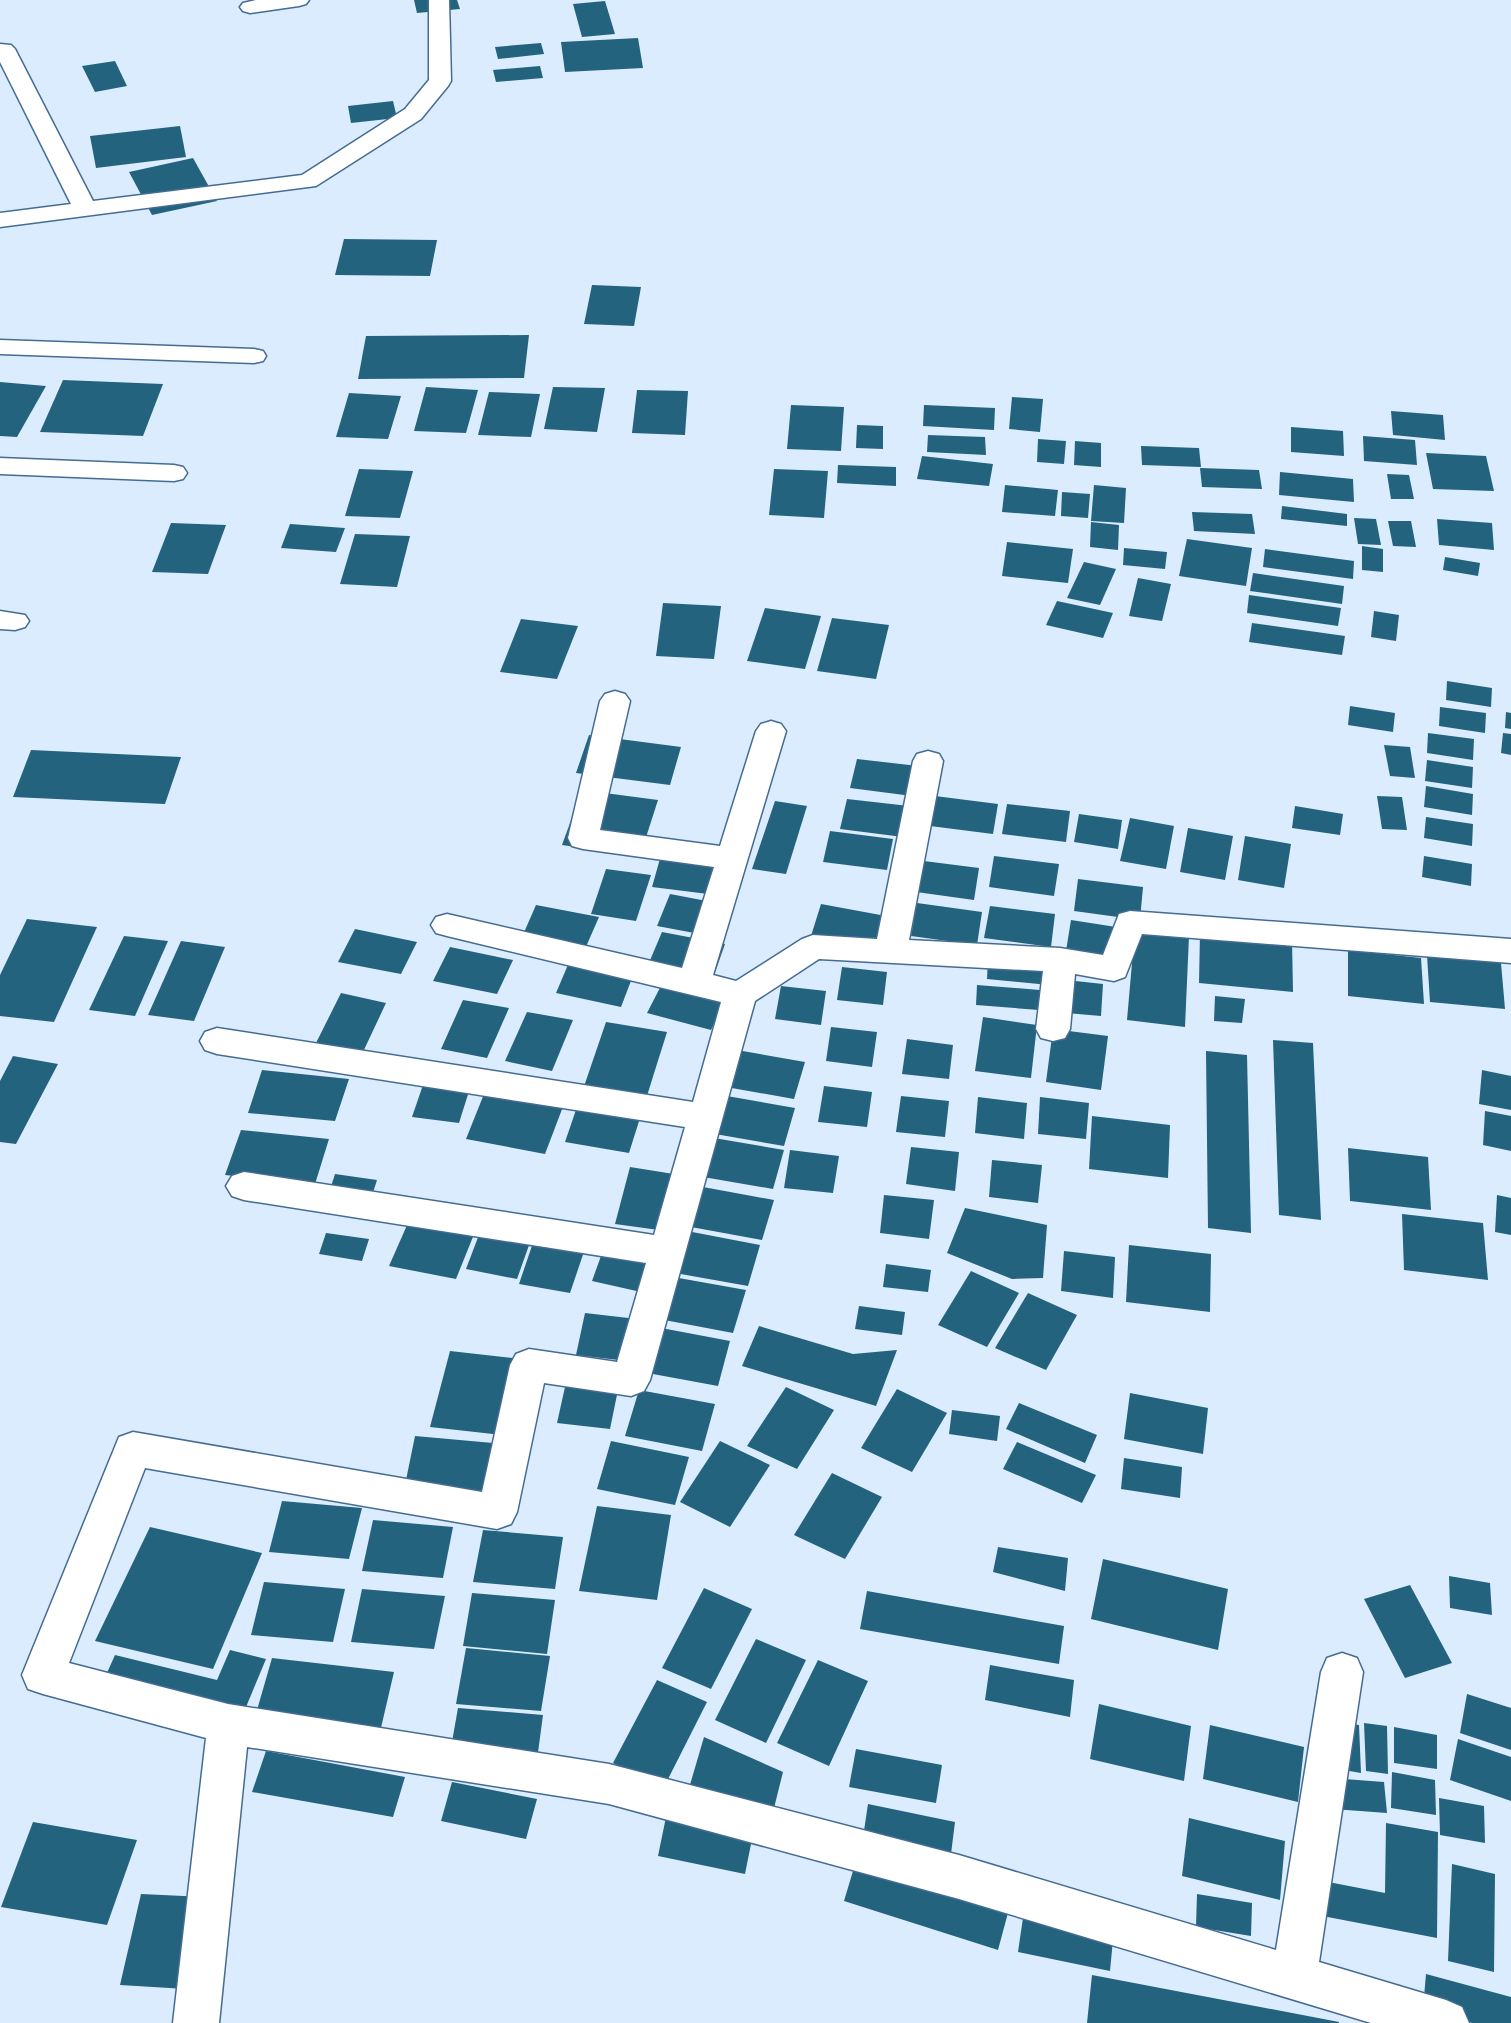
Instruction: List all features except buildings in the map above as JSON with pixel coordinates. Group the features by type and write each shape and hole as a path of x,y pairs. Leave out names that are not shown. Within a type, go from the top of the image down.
{"street":[{"path":"250,7 299,0"},
{"path":"0,220 308,181 413,114 440,81 439,0"},
{"path":"0,50 4,50 85,209"},
{"path":"0,347 254,356"},
{"path":"0,466 174,473"},
{"path":"615,701 584,838 732,859"},
{"path":"694,983 771,731"},
{"path":"891,951 928,761"},
{"path":"1446,2023 959,1877 609,1784 228,1724 43,1674 133,1449 497,1512 529,1365 631,1380 740,994 813,947 1060,960 1114,969 1130,922 1511,951"},
{"path":"447,926 740,994"},
{"path":"1053,1029 1060,960"},
{"path":"217,1041 706,1117"},
{"path":"244,1186 667,1252"},
{"path":"1294,1977 1342,1672"},
{"path":"196,2023 228,1724"}]}
